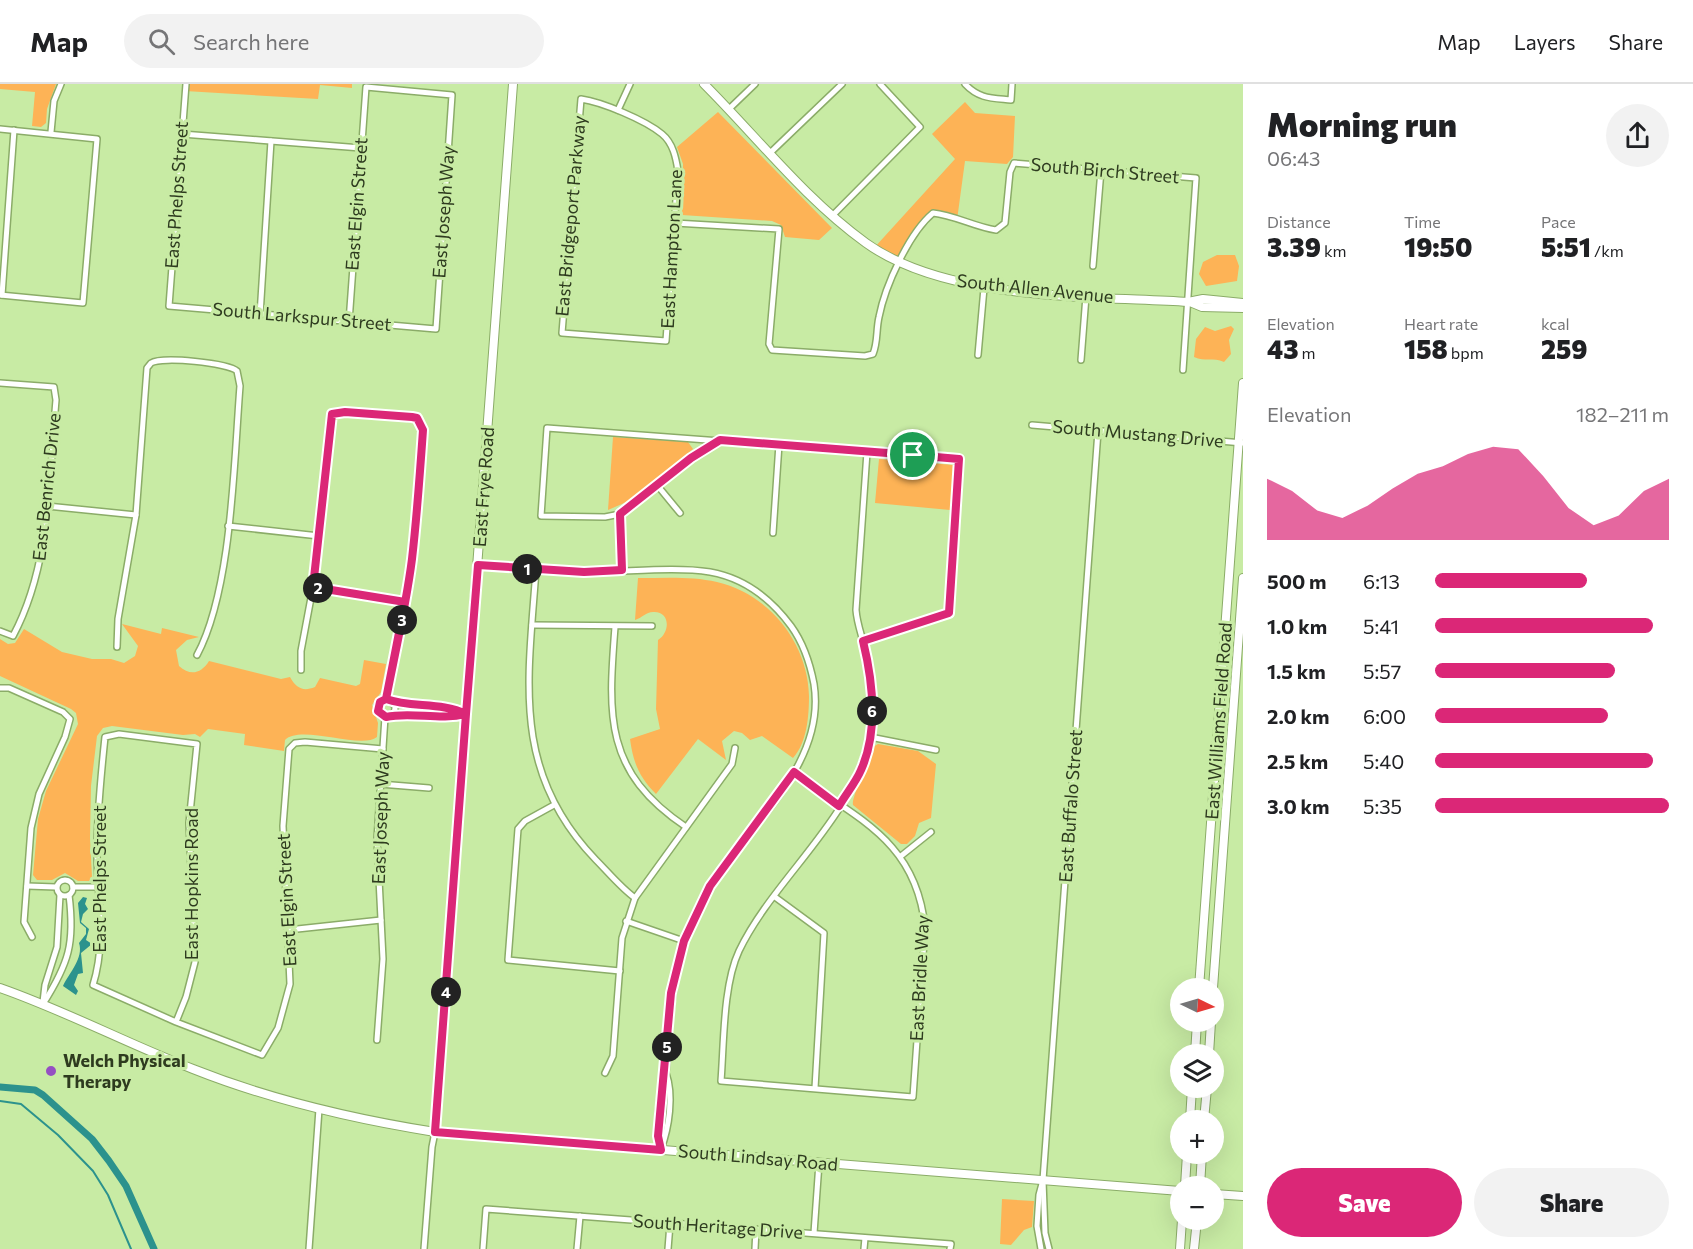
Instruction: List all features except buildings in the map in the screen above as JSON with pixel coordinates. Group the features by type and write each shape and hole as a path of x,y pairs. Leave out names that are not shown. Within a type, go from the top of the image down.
{"main road":[{"name":"East Frye Road","path":"435,1132 513,84"},
{"name":"South Allen Avenue","path":"704,84 832,216 868,244 900,262 944,279 984,288 1188,302 1203,299 1243,303"},
{"name":"South Allen Avenue","path":"1188,302 1202,307 1243,308"},
{"name":"East Williams Field Road","path":"1200,978 1241,443 1243,382"},
{"name":"East Williams Field Road","path":"1214,978 1243,578"},
{"name":"South Lindsay Road","path":"0,988 199,1071 319,1110 435,1132 1170,1190"},
{"path":"1224,1195 1243,1196"},
{"path":"1180,1249 1181,1230"},
{"path":"1194,1249 1196,1230"}],"street":[{"path":"51,132 54,101 61,84"},
{"name":"East Phelps Street","path":"169,306 186,84"},
{"path":"618,110 630,84"},
{"path":"729,109 755,84"},
{"path":"770,153 842,84"},
{"path":"832,216 920,127 880,84"},
{"path":"965,84 975,94 982,97 1011,100 1012,84"},
{"name":"East Elgin Street","path":"349,322 366,87 411,87"},
{"name":"East Joseph Way","path":"411,87 452,95 436,328"},
{"name":"East Bridgeport Parkway","path":"618,110 597,101 581,99 562,333 666,341"},
{"name":"East Hampton Lane","path":"618,110 662,134 676,157 675,223 666,341"},
{"path":"0,129 51,132 97,139 83,303 1,295 14,130"},
{"path":"182,134 361,148"},
{"path":"260,315 272,141"},
{"name":"South Birch Street","path":"900,262 922,222 933,213 942,214 974,227 996,230 1005,223 1010,172 1014,163 1196,178 1188,302"},
{"path":"1093,266 1101,170"},
{"path":"675,223 779,229 769,344 772,350 873,354 885,295 900,262"},
{"path":"978,355 984,288"},
{"path":"1081,360 1086,296"},
{"path":"1183,370 1188,302"},
{"name":"South Larkspur Street","path":"169,306 436,328"},
{"path":"117,647 117,619 136,515 147,368 151,363 162,360 226,365 237,371 240,386 228,526 208,634 197,655"},
{"name":"East Benrich Drive","path":"0,382 54,387 56,400 47,506 37,574 13,636 0,631"},
{"name":"East Joseph Way","path":"319,536 332,414 345,412 412,417 422,424 412,558 386,699 380,702 377,709 386,717 377,839 383,959 377,1040"},
{"name":"South Mustang Drive","path":"1032,425 1241,443"},
{"path":"720,440 691,458 620,514 605,518 541,516 547,428 779,444 959,459 949,613 863,641"},
{"name":"East Buffalo Street","path":"1041,1249 1037,1219 1043,1180 1098,431"},
{"path":"773,533 779,444"},
{"path":"775,897 824,933 814,1088 721,1081 727,1005 739,952 775,897 839,806 862,769 870,737 873,698 856,610 867,452"},
{"path":"657,485 680,513"},
{"path":"47,506 136,515"},
{"path":"620,514 622,570"},
{"path":"228,526 319,536 313,587 301,651 301,670"},
{"path":"478,565 584,572 622,570 710,572 750,586 778,609 798,636 810,664 816,697 815,721 808,747 794,772 710,886 684,941 671,993 666,1072 670,1085 666,1136 661,1150"},
{"path":"536,570 528,712 543,781 554,805 581,845 636,898"},
{"path":"313,587 405,602"},
{"path":"532,625 652,626"},
{"path":"615,627 610,691 612,719 618,746 630,772 642,789 659,809 686,827"},
{"path":"1,687 9,688 63,712 70,719 35,810 24,922 32,937"},
{"path":"386,699 393,704 454,708 466,714"},
{"path":"393,704 393,714"},
{"path":"386,717 393,714 452,717 466,714"},
{"name":"East Phelps Street","path":"176,1022 93,985 100,962 102,942 98,821 105,737 119,734 197,744"},
{"path":"870,737 936,750"},
{"name":"East Elgin Street","path":"176,1022 262,1055 278,1028 286,1004 291,966 283,826 289,748 295,742 382,749"},
{"name":"East Hopkins Road","path":"176,1022 186,997 195,962 189,824 197,744"},
{"path":"606,1072 613,1056 626,921 636,898 732,764 735,748"},
{"name":"East Bridle Way","path":"794,772 883,836 901,856 914,876 922,900 925,927 913,1097 814,1088"},
{"path":"380,784 429,788"},
{"path":"554,805 525,821 518,829 508,960 620,971"},
{"path":"901,856 931,832"},
{"path":"43,1004 58,978 72,943 69,895 73,887 72,882 65,879 58,882 56,887"},
{"path":"27,886 56,887"},
{"path":"43,1004 45,985 57,947 60,895 56,887"},
{"path":"73,887 99,887"},
{"path":"60,895 69,895"},
{"path":"288,930 381,920"},
{"path":"626,921 684,941"},
{"path":"309,1249 319,1110"},
{"name":"East Frye Road","path":"424,1249 435,1132"},
{"path":"814,1233 819,1163"},
{"name":"East Buffalo Street","path":"1043,1180 1046,1196 1045,1233 1049,1249"},
{"name":"South Heritage Drive","path":"483,1249 486,1209 814,1233 950,1247"},
{"path":"577,1249 580,1216"},
{"path":"668,1249 670,1224"},
{"path":"755,1249 756,1229"},
{"path":"864,1249 865,1238"}],"shaded area":[{"path":"0,84 56,84 47,109 46,123 41,127 32,126 35,92 0,89"},
{"path":"186,84 352,84 352,88 320,85 318,99 185,91"},
{"path":"965,102 975,113 1015,116 1013,157 1007,164 965,161 957,220 933,213 922,222 900,262 874,248 955,159 932,134"},
{"path":"718,112 832,228 819,240 785,237 781,225 772,221 682,215 683,164 677,147"},
{"path":"1217,255 1235,255 1239,266 1237,281 1206,286 1199,274 1203,262"},
{"path":"1231,326 1234,329 1229,340 1231,354 1224,362 1194,357 1196,339 1205,327 1215,331"},
{"path":"613,437 688,442 693,449 631,500 608,510"},
{"path":"879,459 954,465 950,510 875,503"},
{"path":"638,578 688,578 717,582 736,588 769,609 782,624 802,658 809,696 808,720 804,737 793,758 762,736 750,740 742,733 734,731 722,741 726,760 698,739 656,794 650,788 638,769 630,739 660,729 656,709 658,640 665,633 667,623 663,615 653,612 635,620"},
{"path":"122,624 161,634 162,628 199,637 187,640 176,650 179,666 187,671 199,671 209,661 281,679 290,677 297,686 303,689 315,687 320,678 356,686 360,684 364,660 386,664 381,692 372,705 378,723 377,737 358,741 317,735 293,736 285,740 284,751 244,745 245,734 208,729 200,737 195,734 183,735 112,726 103,728 97,736 91,786 92,877 89,881 78,881 65,873 52,880 37,880 33,875 38,819 46,791 78,724 76,713 71,709 0,676 0,639 8,644 15,643 24,629 62,652 124,663 135,656 138,646"},
{"path":"878,744 918,751 936,764 931,818 919,823 915,836 907,844 901,844 853,805 873,747"},
{"path":"1002,1199 1034,1201 1032,1227 1024,1230 1011,1245 1000,1244"}],"water":[{"path":"83,897 87,898 85,904 88,909 83,914 81,922 89,929 86,940 92,944 81,953 83,973 78,974 74,985 78,991 76,995 63,986 78,960 79,943 86,934 86,928 80,923 78,903"}],"waterway":[{"path":"0,1087 35,1090 92,1139 126,1186 154,1249"},
{"path":"0,1101 21,1104 58,1135 93,1171 108,1195 131,1249"}],"place":[{"name":"Welch Physical Therapy","path":"51,1071"}],"route":[{"path":"913,455 720,440 691,458 640,501 620,514 622,570 584,572 478,565 466,714 454,708 393,704 392,701 386,699 405,602 313,587 332,414 345,412 412,417 417,418 423,430 412,558 405,602 391,675 386,699 380,702 378,711 386,717 399,713 452,717 466,714 435,1132 661,1150 658,1136 662,1084 666,1072 671,993 684,941 698,907 710,886 794,772 839,806 862,769 870,737 873,698 869,664 863,641 949,613 959,459 913,455"}]}
